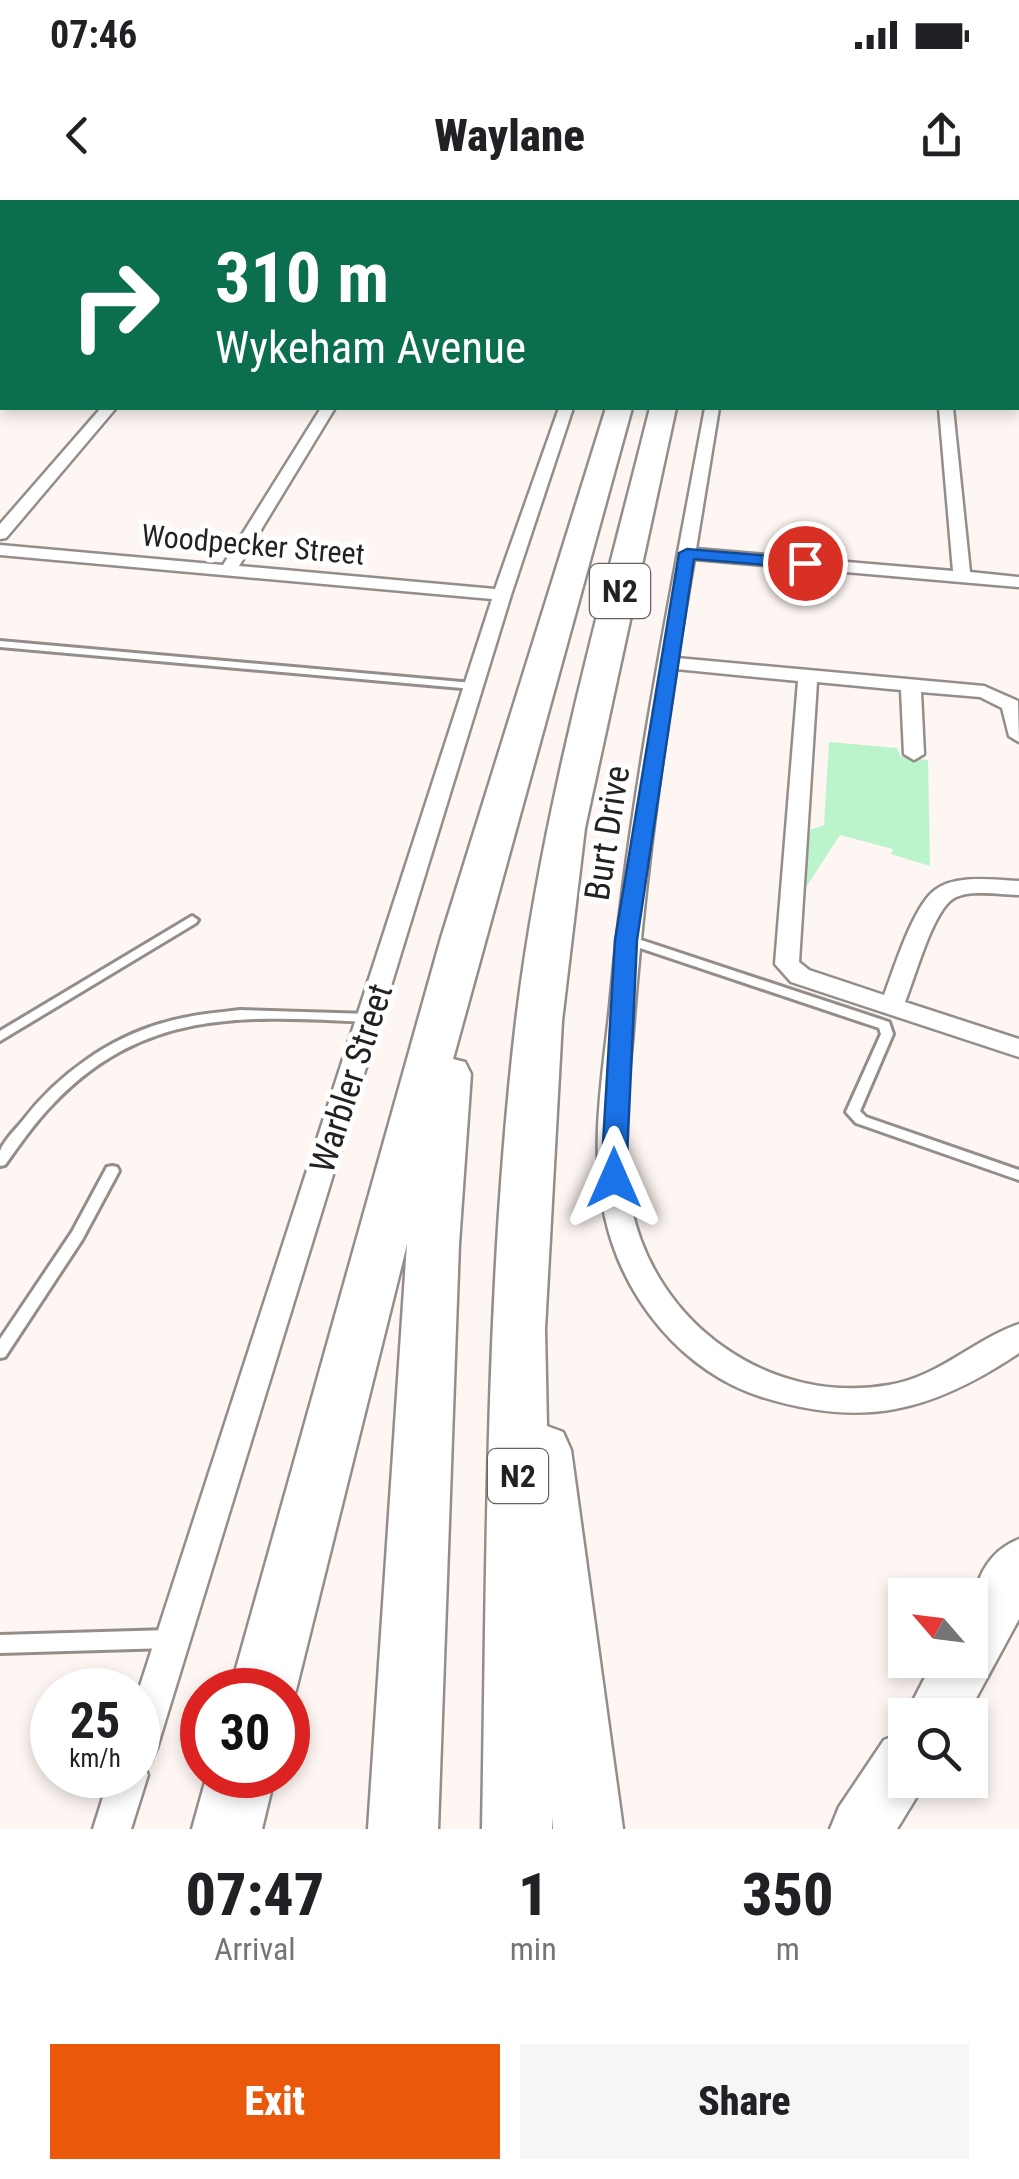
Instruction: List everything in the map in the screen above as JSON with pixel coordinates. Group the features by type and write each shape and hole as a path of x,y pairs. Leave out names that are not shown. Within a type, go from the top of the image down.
{"highway":[{"name":"N2","path":"403,1829 432,1262 462,938 618,410"},
{"name":"N2","path":"518,1829 518,1328 542,990 566,828 662,410"},
{"path":"270,1668 462,938"},
{"path":"530,1123 538,1416 588,1829"},
{"path":"227,1829 235,1798"}],"main road":[{"path":"988,1620 1019,1564"},
{"path":"861,1829 888,1787"}],"street":[{"path":"0,534 107,410"},
{"path":"228,570 327,410"},
{"name":"Warbler Street","path":"160,1677 502,595 565,410"},
{"name":"Burt Drive","path":"712,410 626,940 613,1134 620,1221 639,1274 666,1316 728,1368 768,1386 848,1402 879,1400 928,1388 1019,1337"},
{"path":"946,410 962,576"},
{"name":"Woodpecker Street","path":"0,550 502,595"},
{"path":"687,553 1019,582"},
{"path":"669,663 1000,698 1011,705 1019,736"},
{"path":"808,676 788,964 800,976 1019,1048"},
{"path":"911,686 914,754"},
{"path":"891,1007 926,920 942,895 965,887 1019,888"},
{"path":"112,1829 122,1798"}],"lane":[{"path":"0,644 474,686"},
{"path":"0,1037 192,920"},
{"path":"626,940 885,1025 887,1034 853,1112 861,1120 1019,1175"},
{"path":"0,1160 50,1098 75,1075 120,1042 144,1032 175,1022 252,1012 370,1018"},
{"path":"0,1352 77,1236 112,1172"},
{"path":"0,1644 172,1638"}],"green space":[{"path":"829,742 897,748 901,757 928,760 930,866 891,854 893,849 840,835 804,890 810,830 824,825"}],"route":[{"path":"614,1178 613,1134 626,940 687,553 805,563"}]}
